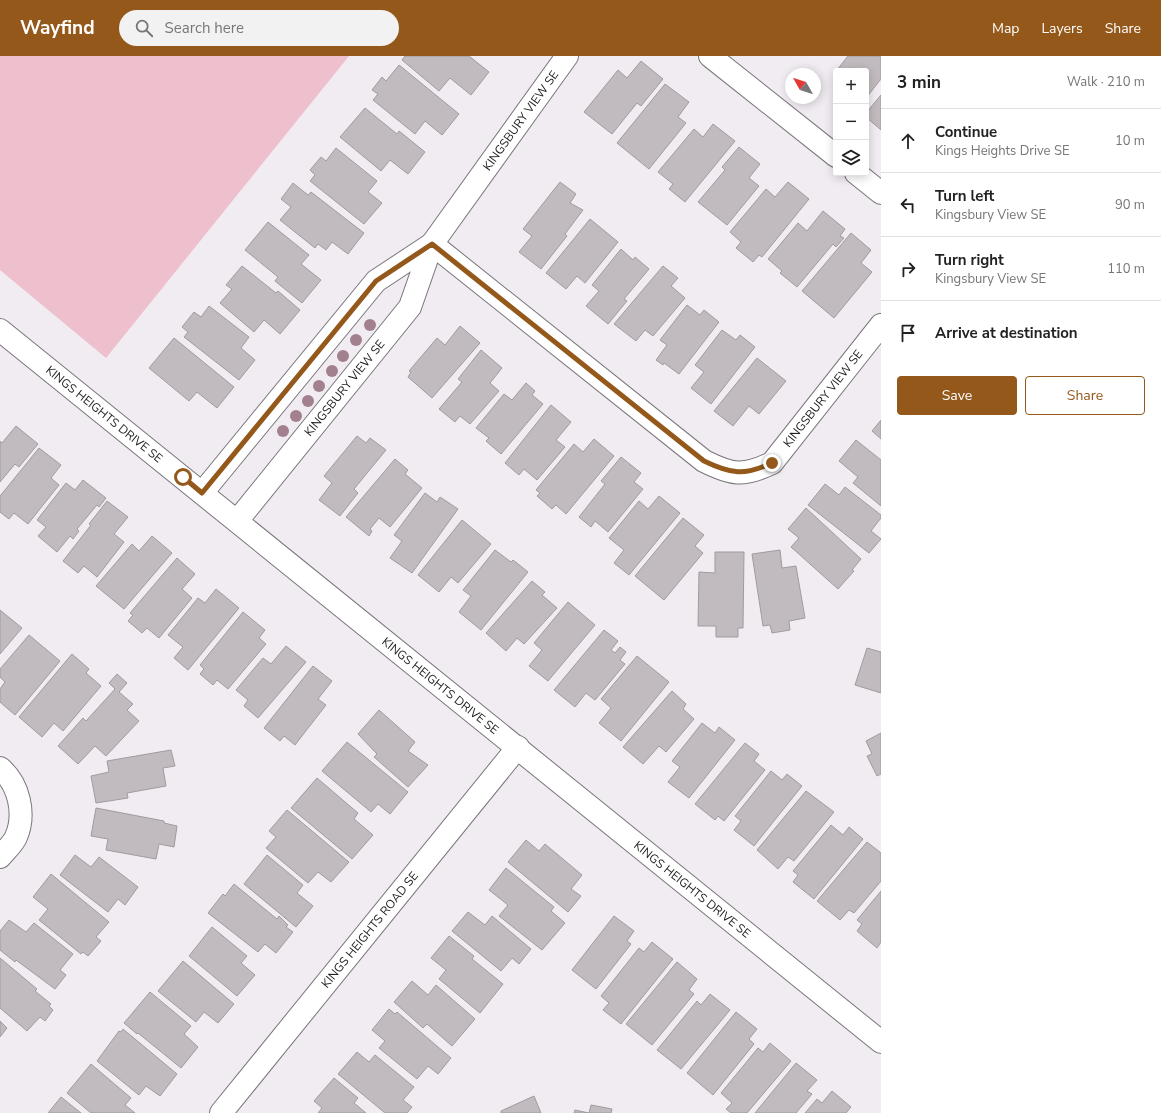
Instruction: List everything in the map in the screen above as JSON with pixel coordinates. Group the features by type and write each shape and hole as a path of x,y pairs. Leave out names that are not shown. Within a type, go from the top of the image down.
{"street":[{"name":"KINGSBURY VIEW SE","path":"238,521 410,307 432,244 568,56"},
{"path":"710,56 833,154"},
{"path":"860,176 881,193"},
{"name":"KINGSBURY VIEW SE","path":"432,244 704,461 724,471 740,473 756,470 772,463 881,325"},
{"name":"KINGSBURY VIEW SE","path":"202,493 376,281 432,244"},
{"name":"KINGS HEIGHTS DRIVE SE","path":"0,330 518,747 881,1042"},
{"name":"KINGS HEIGHTS ROAD SE","path":"221,1113 518,747"},
{"path":"0,768 16,788 21,804 20,821 16,838 0,857"}],"shaded area":[{"path":"0,56 349,56 106,358 0,270"}],"building":[{"path":"405,56 469,56 489,72 471,95 450,78 439,91 402,60"},
{"path":"848,56 881,56 881,79 869,94 869,68 839,68"},
{"path":"641,61 663,79 641,106 637,103 612,134 584,112 618,70 627,78"},
{"path":"399,65 459,114 442,135 425,121 415,134 373,100 378,94 372,90 382,77 386,81"},
{"path":"665,84 689,102 678,117 686,123 649,169 617,143"},
{"path":"881,95 881,130 869,120 869,109"},
{"path":"365,108 397,134 399,131 425,152 408,174 390,160 381,171 340,137"},
{"path":"713,124 735,141 685,202 669,189 673,184 658,172 694,129 703,137"},
{"path":"739,147 760,164 749,178 759,186 727,225 698,202 725,170 722,167"},
{"path":"336,148 377,181 368,192 382,203 364,224 310,181 315,175 310,170 321,157 326,161"},
{"path":"560,182 576,194 570,203 583,210 565,234 567,236 541,269 519,252 532,236 523,229"},
{"path":"788,182 809,199 762,257 759,255 753,262 736,248 741,242 730,232 766,189 775,197"},
{"path":"293,183 308,195 311,192 364,233 348,254 332,242 326,250 318,244 315,248 280,220 291,207 281,199"},
{"path":"823,211 845,229 840,236 844,238 836,247 833,244 797,287 780,273 782,271 768,259 798,223 807,231"},
{"path":"590,219 618,242 585,283 577,276 566,289 546,273"},
{"path":"268,222 309,255 301,264 321,280 302,303 275,281 278,277 245,250"},
{"path":"851,233 871,250 861,263 872,272 834,318 802,291"},
{"path":"621,249 633,260 635,257 649,269 624,299 627,301 608,324 586,306 599,291 592,285"},
{"path":"242,266 276,293 278,291 300,310 280,334 264,320 254,332 220,303 232,289 226,285"},
{"path":"663,266 678,278 671,286 685,298 653,336 645,330 636,341 614,324"},
{"path":"687,305 700,315 704,310 719,322 679,374 664,363 663,365 656,360 667,345 660,340"},
{"path":"209,306 249,337 241,348 255,360 239,380 184,337 188,332 182,327 194,312 201,317"},
{"path":"460,326 480,343 432,398 408,377 411,372 409,371 437,338 445,345"},
{"path":"722,330 736,340 740,335 755,347 711,404 691,388 704,372 695,365"},
{"path":"174,338 234,387 217,408 197,392 189,401 149,368"},
{"path":"481,350 502,368 490,383 499,391 470,424 460,416 455,422 439,409 462,382 458,379"},
{"path":"757,358 786,381 759,414 749,406 733,426 714,411"},
{"path":"526,383 535,391 532,395 543,404 501,454 486,441 489,438 476,428 504,394 512,400"},
{"path":"551,405 571,422 556,440 565,447 537,480 524,469 519,475 505,463"},
{"path":"881,420 881,439 872,431"},
{"path":"16,426 38,444 19,467 15,464 0,482 0,441 2,443"},
{"path":"357,436 366,443 370,438 386,450 354,489 358,493 340,516 319,500 332,483 324,476"},
{"path":"594,439 614,456 566,514 556,505 552,509 537,496 540,493 536,490 574,444 583,452"},
{"path":"856,440 881,460 881,506 853,483 858,477 839,461"},
{"path":"39,448 61,465 51,478 59,485 28,524 14,513 9,519 0,512 0,496"},
{"path":"621,457 641,473 634,482 643,489 608,532 595,521 591,527 579,517 605,484 601,481"},
{"path":"395,459 408,470 405,474 422,488 390,527 379,518 370,529 372,531 369,536 346,517"},
{"path":"83,480 106,498 99,507 97,505 77,529 79,531 73,539 70,536 57,552 38,536 46,527 37,520 66,483 75,490"},
{"path":"825,484 839,495 845,487 881,515 881,518 871,531 881,539 869,553 808,505"},
{"path":"425,493 437,502 440,497 458,509 412,573 390,558 402,541 394,535"},
{"path":"659,496 680,513 629,575 614,563 624,550 609,538 639,501 648,509"},
{"path":"107,501 128,517 114,534 124,542 97,577 84,566 78,573 63,561 91,525 89,524"},
{"path":"806,508 861,559 852,570 854,571 838,589 791,547 799,538 788,529"},
{"path":"683,518 704,535 695,546 703,553 664,600 635,576"},
{"path":"462,520 491,544 458,583 451,577 439,592 418,575"},
{"path":"152,536 172,553 124,609 96,586 132,544 139,551"},
{"path":"495,550 511,562 513,560 528,572 481,630 459,612 471,596 463,590"},
{"path":"780,550 782,568 796,566 805,618 789,621 790,630 772,633 770,625 763,626 752,554"},
{"path":"715,552 744,552 743,628 738,628 738,637 716,637 716,626 698,626 699,572 715,573"},
{"path":"177,558 195,574 182,589 192,598 159,638 147,628 142,633 128,621 133,615 130,613"},
{"path":"532,581 545,592 542,595 557,608 524,644 517,638 506,651 486,633"},
{"path":"216,589 239,608 188,670 174,658 183,647 168,635 198,598 205,603"},
{"path":"568,602 595,625 548,681 529,666 542,650 534,643"},
{"path":"0,610 22,628 0,654"},
{"path":"243,612 265,630 259,638 266,644 228,689 217,680 213,685 200,674 204,669 200,665"},
{"path":"604,630 618,641 611,650 615,653 620,647 626,652 620,660 625,664 595,700 586,693 575,707 554,690"},
{"path":"29,635 60,661 15,715 0,702 0,689 5,682 0,677 0,669"},
{"path":"286,646 306,662 258,718 244,706 248,700 236,690 263,658 271,664"},
{"path":"867,648 881,652 881,693 855,685"},
{"path":"72,654 89,669 86,673 101,686 63,731 54,723 42,737 19,717"},
{"path":"637,656 669,682 621,741 599,723 611,708 601,699"},
{"path":"313,666 332,681 318,699 326,705 295,745 284,736 280,741 264,728"},
{"path":"117,674 127,683 119,692 133,704 127,710 139,721 106,756 95,746 78,764 58,746 83,718 86,721 115,689 109,683"},
{"path":"672,691 686,704 683,709 694,719 666,752 659,746 643,764 623,747"},
{"path":"379,710 415,742 408,751 428,765 408,787 374,757 377,754 358,734"},
{"path":"702,723 715,733 719,727 735,740 689,798 668,782 680,767 672,761"},
{"path":"881,733 881,774 877,776 867,756 872,754 866,741"},
{"path":"347,742 408,792 390,814 378,804 371,812 322,771"},
{"path":"745,743 759,754 754,761 765,770 724,821 718,816 715,820 695,804"},
{"path":"171,750 175,766 163,768 166,786 127,793 128,798 96,803 91,776 109,772 107,761"},
{"path":"771,771 782,780 787,774 802,786 754,846 734,830 741,821 735,816"},
{"path":"317,778 358,813 354,819 373,835 352,859 291,808"},
{"path":"806,791 834,812 794,861 788,857 778,869 757,850"},
{"path":"96,808 164,821 164,823 177,826 174,847 159,844 156,859 106,850 108,839 91,836"},
{"path":"287,810 349,862 331,882 318,872 308,883 266,848 276,837 269,831"},
{"path":"831,825 843,835 849,827 863,839 814,899 793,882 798,875 793,871"},
{"path":"526,840 539,851 545,844 582,875 571,889 581,896 568,912 508,862"},
{"path":"867,842 881,853 881,881 854,913 849,910 840,920 817,901"},
{"path":"75,855 91,867 99,857 138,887 125,905 118,899 108,912 60,875"},
{"path":"267,855 303,885 297,893 313,906 296,927 244,884"},
{"path":"506,868 554,907 551,911 565,923 542,950 499,916 508,905 489,890"},
{"path":"51,874 109,922 96,937 101,941 88,956 83,952 81,954 39,920 48,909 33,897"},
{"path":"234,884 277,919 279,916 288,925 286,927 293,932 276,953 265,944 258,952 208,913 223,894 225,896"},
{"path":"881,891 881,942 877,948 857,931 862,924 857,920"},
{"path":"468,912 485,925 492,916 531,949 519,964 512,958 501,971 452,931"},
{"path":"614,916 634,931 627,941 631,944 596,989 572,970"},
{"path":"9,920 26,932 34,923 73,954 60,970 66,975 55,989 0,950 0,931"},
{"path":"212,927 247,956 241,963 255,975 237,996 189,956"},
{"path":"449,936 474,956 472,959 503,984 480,1013 439,979 446,970 431,958"},
{"path":"652,942 673,959 621,1024 603,1010 609,1003 601,996 639,948 644,952"},
{"path":"0,958 37,989 35,991 51,1004 49,1006 53,1010 45,1021 40,1017 27,1031 0,1008"},
{"path":"183,961 234,1004 218,1023 204,1012 196,1022 158,991"},
{"path":"677,962 697,979 689,990 694,994 652,1045 626,1024"},
{"path":"412,981 428,995 436,985 475,1019 452,1046 427,1024 423,1028 394,1002"},
{"path":"150,992 191,1026 184,1034 198,1047 181,1068 124,1023"},
{"path":"710,994 730,1010 681,1069 657,1050 697,1001 701,1005"},
{"path":"389,1009 395,1014 397,1012 451,1058 438,1074 428,1066 417,1079 379,1048 385,1041 372,1030"},
{"path":"736,1012 757,1029 749,1039 754,1044 713,1095 687,1073"},
{"path":"0,1021 7,1028 0,1037"},
{"path":"123,1029 177,1074 160,1096 146,1086 139,1095 97,1061 119,1031 121,1032"},
{"path":"770,1043 791,1061 747,1113 731,1113 726,1109 732,1103 721,1093 758,1048 763,1052"},
{"path":"357,1052 369,1062 375,1055 414,1087 403,1100 412,1107 407,1113 385,1113 338,1074"},
{"path":"796,1063 817,1080 807,1091 812,1094 796,1113 755,1113"},
{"path":"91,1064 131,1098 125,1105 135,1113 91,1113 67,1093"},
{"path":"334,1078 358,1098 354,1103 366,1113 318,1113 322,1108 314,1101"},
{"path":"832,1091 851,1107 846,1113 805,1113 817,1099 822,1103"},
{"path":"534,1096 541,1113 501,1113 501,1111"},
{"path":"61,1097 81,1113 48,1113"},
{"path":"591,1105 612,1109 611,1113 589,1113"},
{"path":"575,1110 589,1113 574,1113"}],"route":[{"path":"183,477 202,493 376,281 432,244 704,461 724,471 740,473 756,470 772,463"}]}
